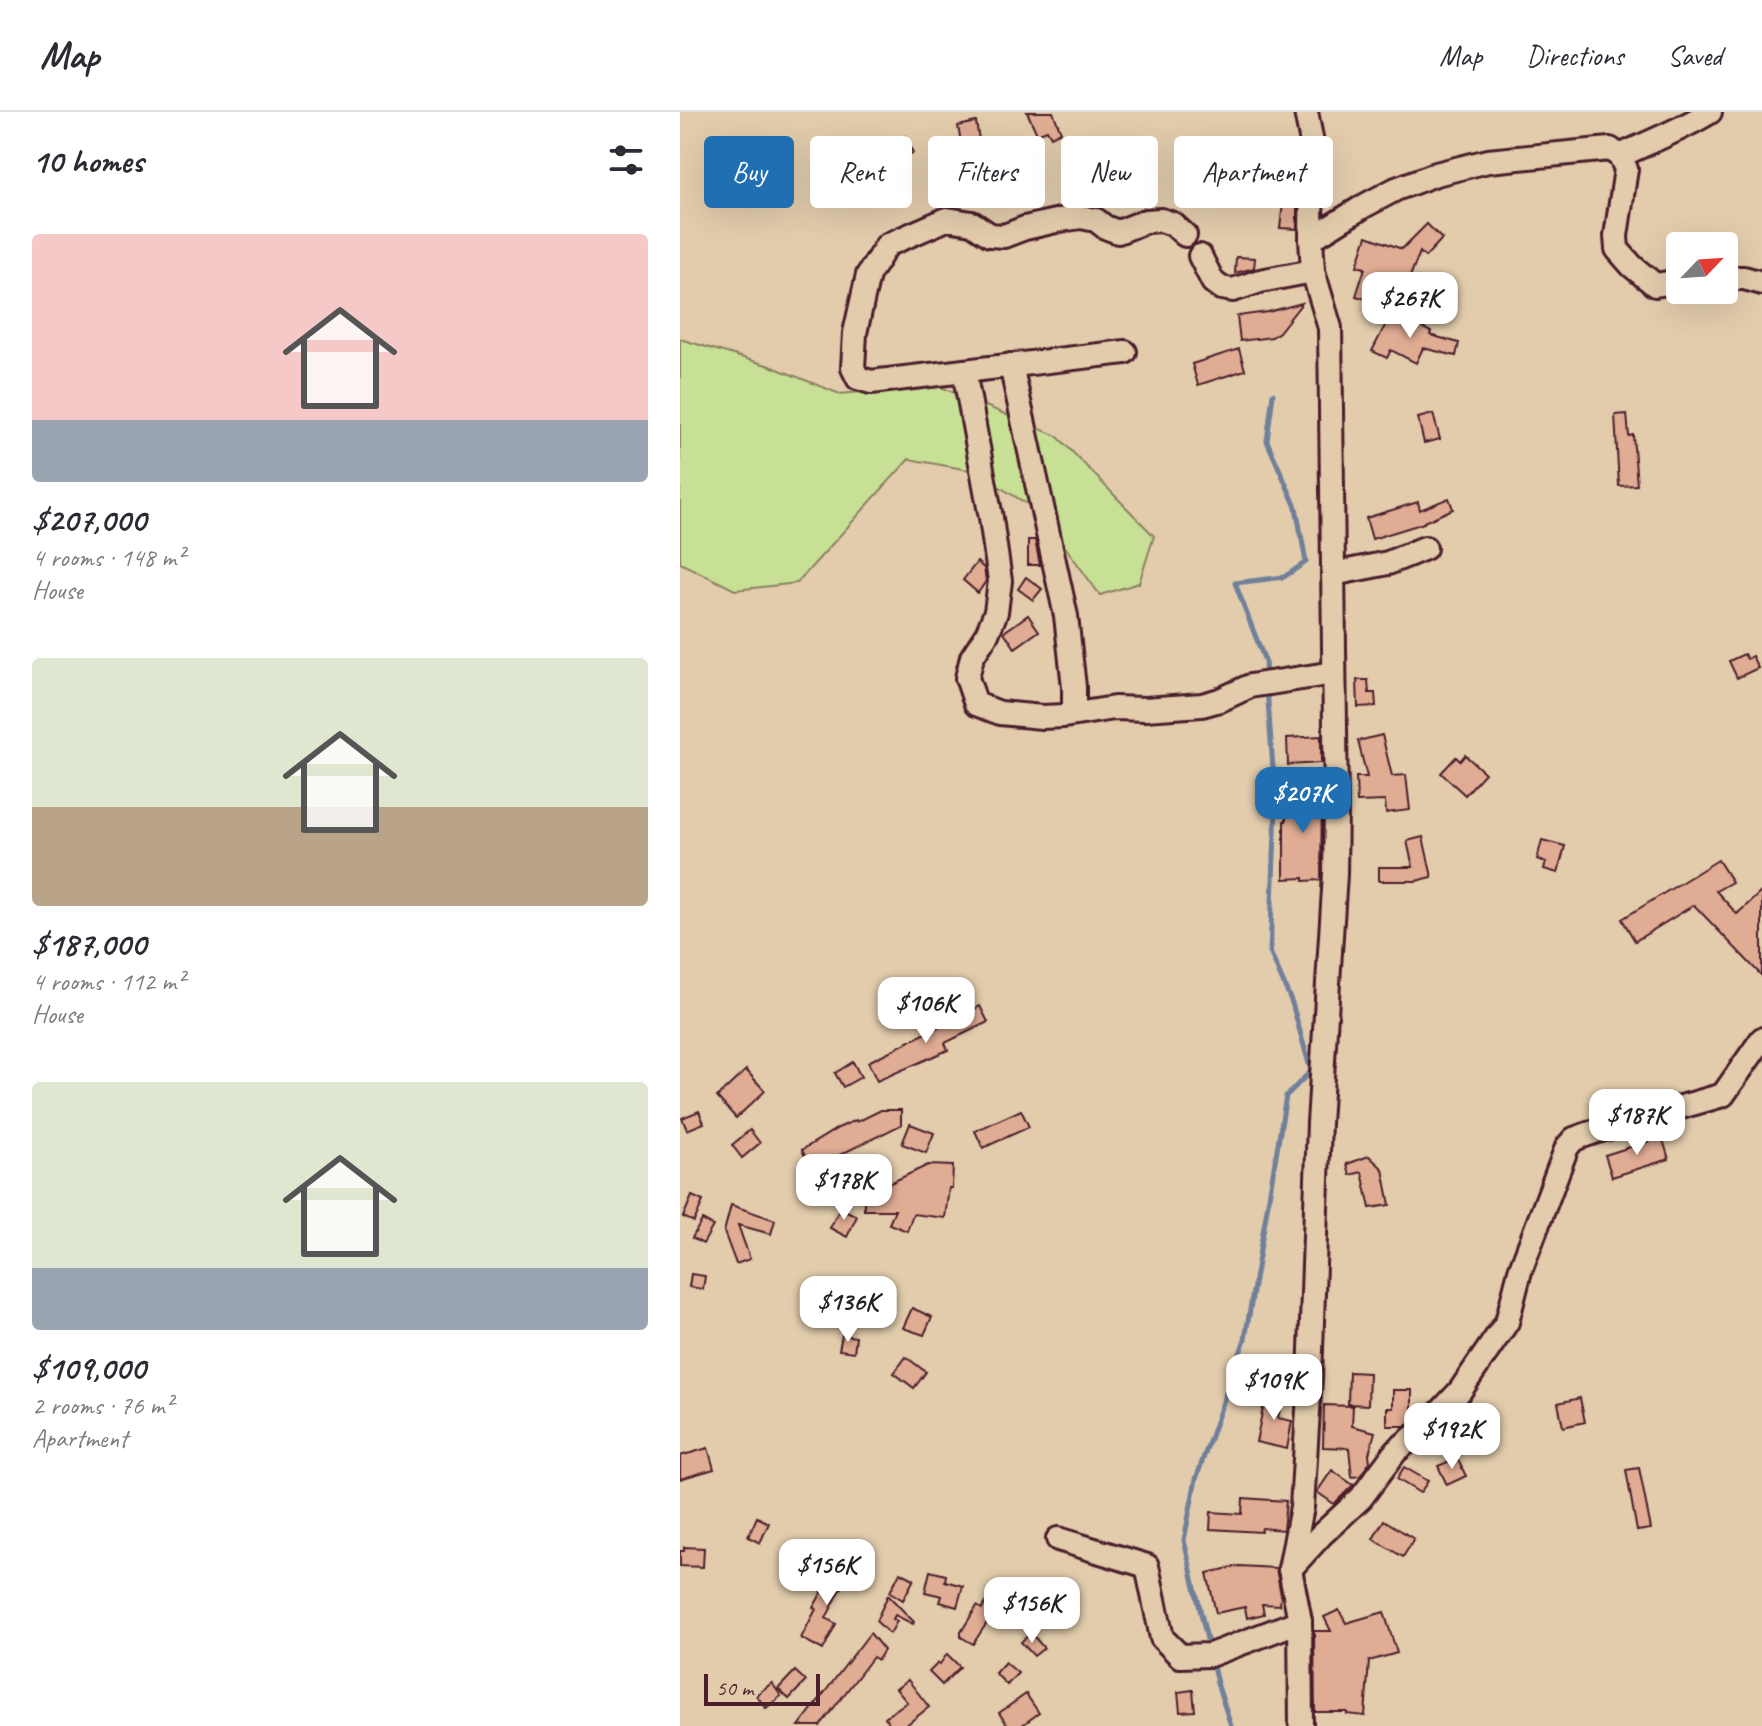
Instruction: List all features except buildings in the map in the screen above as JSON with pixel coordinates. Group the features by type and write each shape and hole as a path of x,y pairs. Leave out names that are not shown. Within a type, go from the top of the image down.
{"street":[{"path":"1301,1726 1300,1621 1290,1569 1302,1507 1310,1378 1319,1123 1335,874 1336,782 1330,328 1313,271 1312,143 1306,112"},
{"path":"1620,156 1710,112"},
{"path":"1311,239 1385,195 1436,174 1488,161 1610,149 1620,156 1626,169 1616,236 1617,249 1655,285 1666,283"},
{"path":"1125,352 871,382 858,378 853,368 855,333 868,275 887,245 947,219 972,223 990,235 1004,236 1025,228 1081,217 1096,220 1118,232 1146,221 1161,220 1173,224 1185,235"},
{"path":"1200,256 1213,282 1221,288 1233,290 1260,281 1313,271"},
{"path":"1738,278 1762,283"},
{"path":"1011,365 1066,616 1074,714"},
{"path":"964,371 1000,581 996,612 987,634 972,657 967,678 976,704 1000,713 1042,717 1114,708 1202,705 1250,686 1334,673"},
{"path":"1333,574 1388,563 1425,548"},
{"path":"1290,1569 1361,1498 1396,1451 1427,1426 1460,1391 1500,1333 1507,1322 1520,1271 1567,1147 1574,1139 1720,1097 1726,1093 1762,1039"},
{"path":"1058,1539 1147,1566 1162,1638 1180,1656 1210,1655 1300,1621"}],"green space":[{"path":"680,339 770,366 840,394 936,385 1057,436 1154,536 1139,583 1100,595 1040,512 974,471 909,459 797,583 735,590 680,563"}],"waterway":[{"path":"1266,678 1265,661 1235,583 1284,577 1306,562 1296,507 1267,441 1273,394"},
{"path":"1209,1648 1184,1540 1196,1479 1245,1339 1286,1096 1311,1071 1292,1003 1270,952 1276,808 1267,688"},
{"path":"1212,1662 1231,1726"}]}
